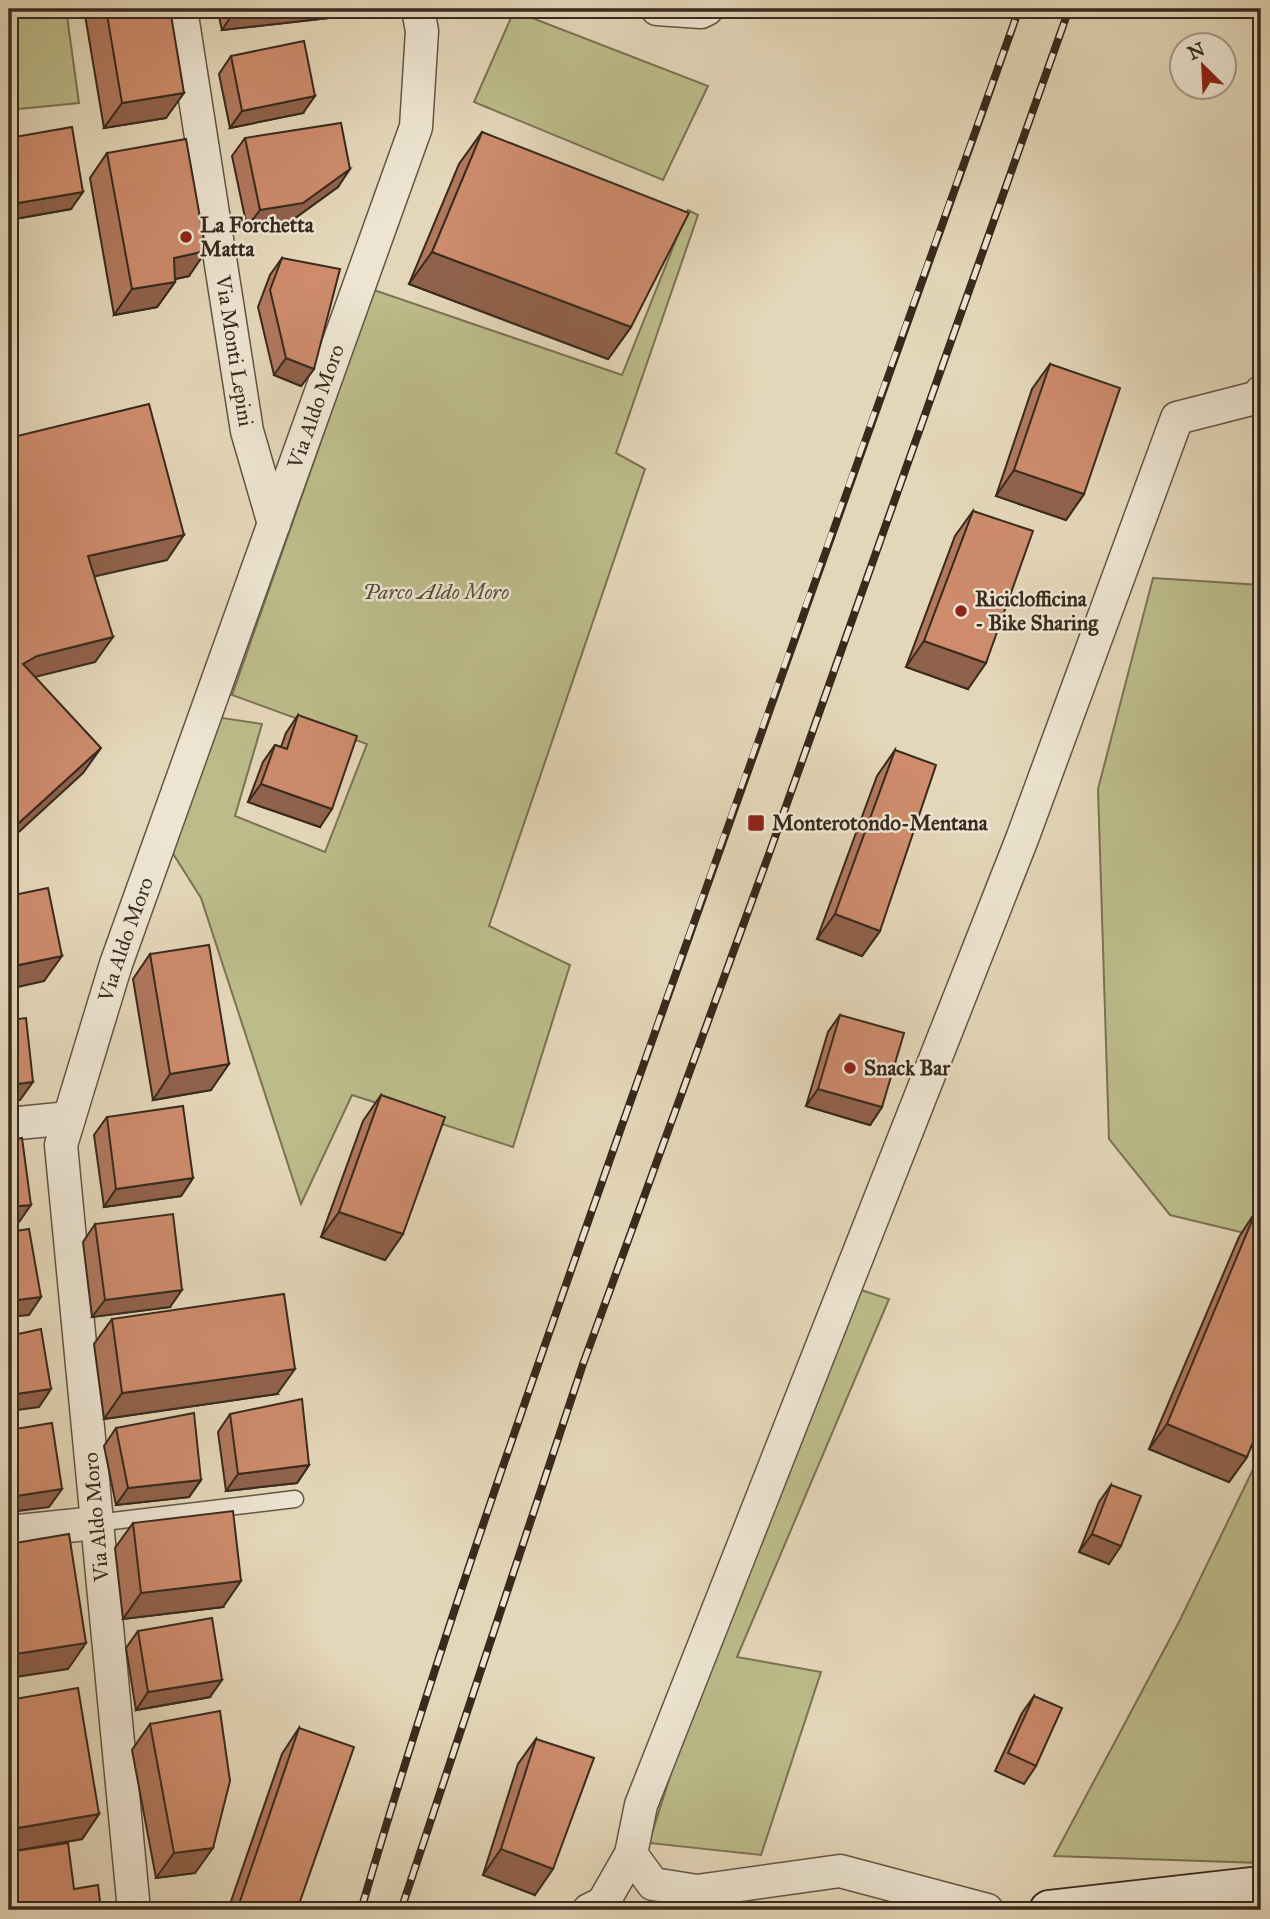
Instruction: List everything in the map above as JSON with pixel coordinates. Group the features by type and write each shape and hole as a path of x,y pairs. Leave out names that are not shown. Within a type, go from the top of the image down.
{"main road":[{"path":"1049,1910 1261,1886"}],"street":[{"name":"Via Monti Lepini","path":"181,9 247,431 274,524"},
{"path":"657,9 701,12 707,9"},
{"name":"Via Aldo Moro","path":"134,1910 61,1144 116,964 416,127 426,16"},
{"path":"589,1910 603,1903 631,1854 641,1805 1022,839 1177,418 1259,397 1261,392"},
{"path":"9,1124 69,1118"},
{"path":"9,1532 96,1523"},
{"path":"631,1854 653,1884 696,1891 840,1871 987,1910"}],"lane":[{"path":"96,1523 295,1499"}],"green space":[{"path":"9,9 66,9 79,103 9,110"},
{"path":"514,11 708,86 663,180 474,102"},
{"name":"Parco Aldo Moro","path":"688,210 698,215 616,453 645,469 489,926 570,965 513,1147 352,1095 301,1204 201,898 172,852 216,717 262,724 235,816 325,852 367,744 232,695 374,290 622,375"},
{"path":"1153,578 1261,585 1261,1237 1170,1215 1109,1139 1098,789"},
{"path":"861,1290 889,1299 737,1657 821,1672 761,1855 649,1843 678,1751"},
{"path":"1261,1453 1261,1863 1054,1856 1180,1620"}],"building":[{"path":"106,9 170,9 184,93 122,103"},
{"path":"304,41 315,96 242,111 231,56"},
{"path":"341,123 350,169 303,203 260,210 245,138"},
{"path":"72,127 83,192 18,203 9,138"},
{"path":"482,132 689,213 631,327 432,252"},
{"path":"186,139 206,251 174,258 175,282 132,289 107,153"},
{"path":"282,258 340,269 314,369 286,358 270,290"},
{"path":"1050,364 1120,388 1084,494 1014,470"},
{"path":"149,404 184,535 88,556 113,637 37,656 23,664 101,748 9,832 9,438"},
{"name":"Riciclofficina - Bike Sharing","path":"973,511 1033,531 986,663 924,641"},
{"path":"298,715 357,736 332,809 261,784 275,745 287,749"},
{"name":"Monterotondo-Mentana","path":"895,750 936,765 880,931 835,914"},
{"path":"48,888 62,956 9,967 9,896"},
{"path":"209,945 229,1064 170,1074 150,954"},
{"path":"840,1015 904,1033 882,1107 818,1089"},
{"path":"26,1018 33,1082 9,1085 9,1020"},
{"path":"381,1095 445,1117 403,1234 339,1212"},
{"path":"183,1106 193,1178 116,1189 107,1117"},
{"path":"22,1138 31,1205 9,1207 9,1140"},
{"path":"1256,1211 1261,1213 1261,1423 1247,1457 1167,1424"},
{"path":"173,1214 182,1290 105,1300 95,1224"},
{"path":"29,1229 41,1297 9,1301 9,1232"},
{"path":"284,1294 295,1369 122,1393 112,1319"},
{"path":"41,1329 51,1389 9,1395 9,1336"},
{"path":"302,1399 309,1465 238,1474 230,1414"},
{"path":"194,1413 201,1480 128,1488 116,1428"},
{"path":"52,1423 62,1489 9,1497 9,1430"},
{"path":"1111,1485 1141,1496 1121,1546 1092,1534"},
{"path":"233,1511 241,1581 141,1593 133,1523"},
{"path":"69,1534 86,1643 9,1655 9,1544"},
{"path":"212,1618 222,1680 148,1692 138,1631"},
{"path":"78,1688 99,1814 12,1829 9,1808 9,1700"},
{"path":"1034,1696 1062,1708 1036,1766 1008,1753"},
{"path":"220,1711 230,1781 213,1848 174,1853 150,1724"},
{"path":"299,1728 354,1747 297,1910 237,1910"},
{"path":"536,1739 594,1758 553,1869 501,1849"},
{"path":"68,1843 74,1889 98,1885 101,1910 13,1910 9,1852"}],"railway":[{"path":"361,1910 422,1710 522,1411 772,699 1019,9"},
{"path":"401,1910 583,1364 769,854 1069,9"}],"place":[{"name":"La Forchetta Matta","path":"186,237"},
{"name":"Riciclofficina - Bike Sharing","path":"961,611"},
{"name":"Monterotondo-Mentana","path":"756,823"},
{"name":"Snack Bar","path":"850,1068"}]}
